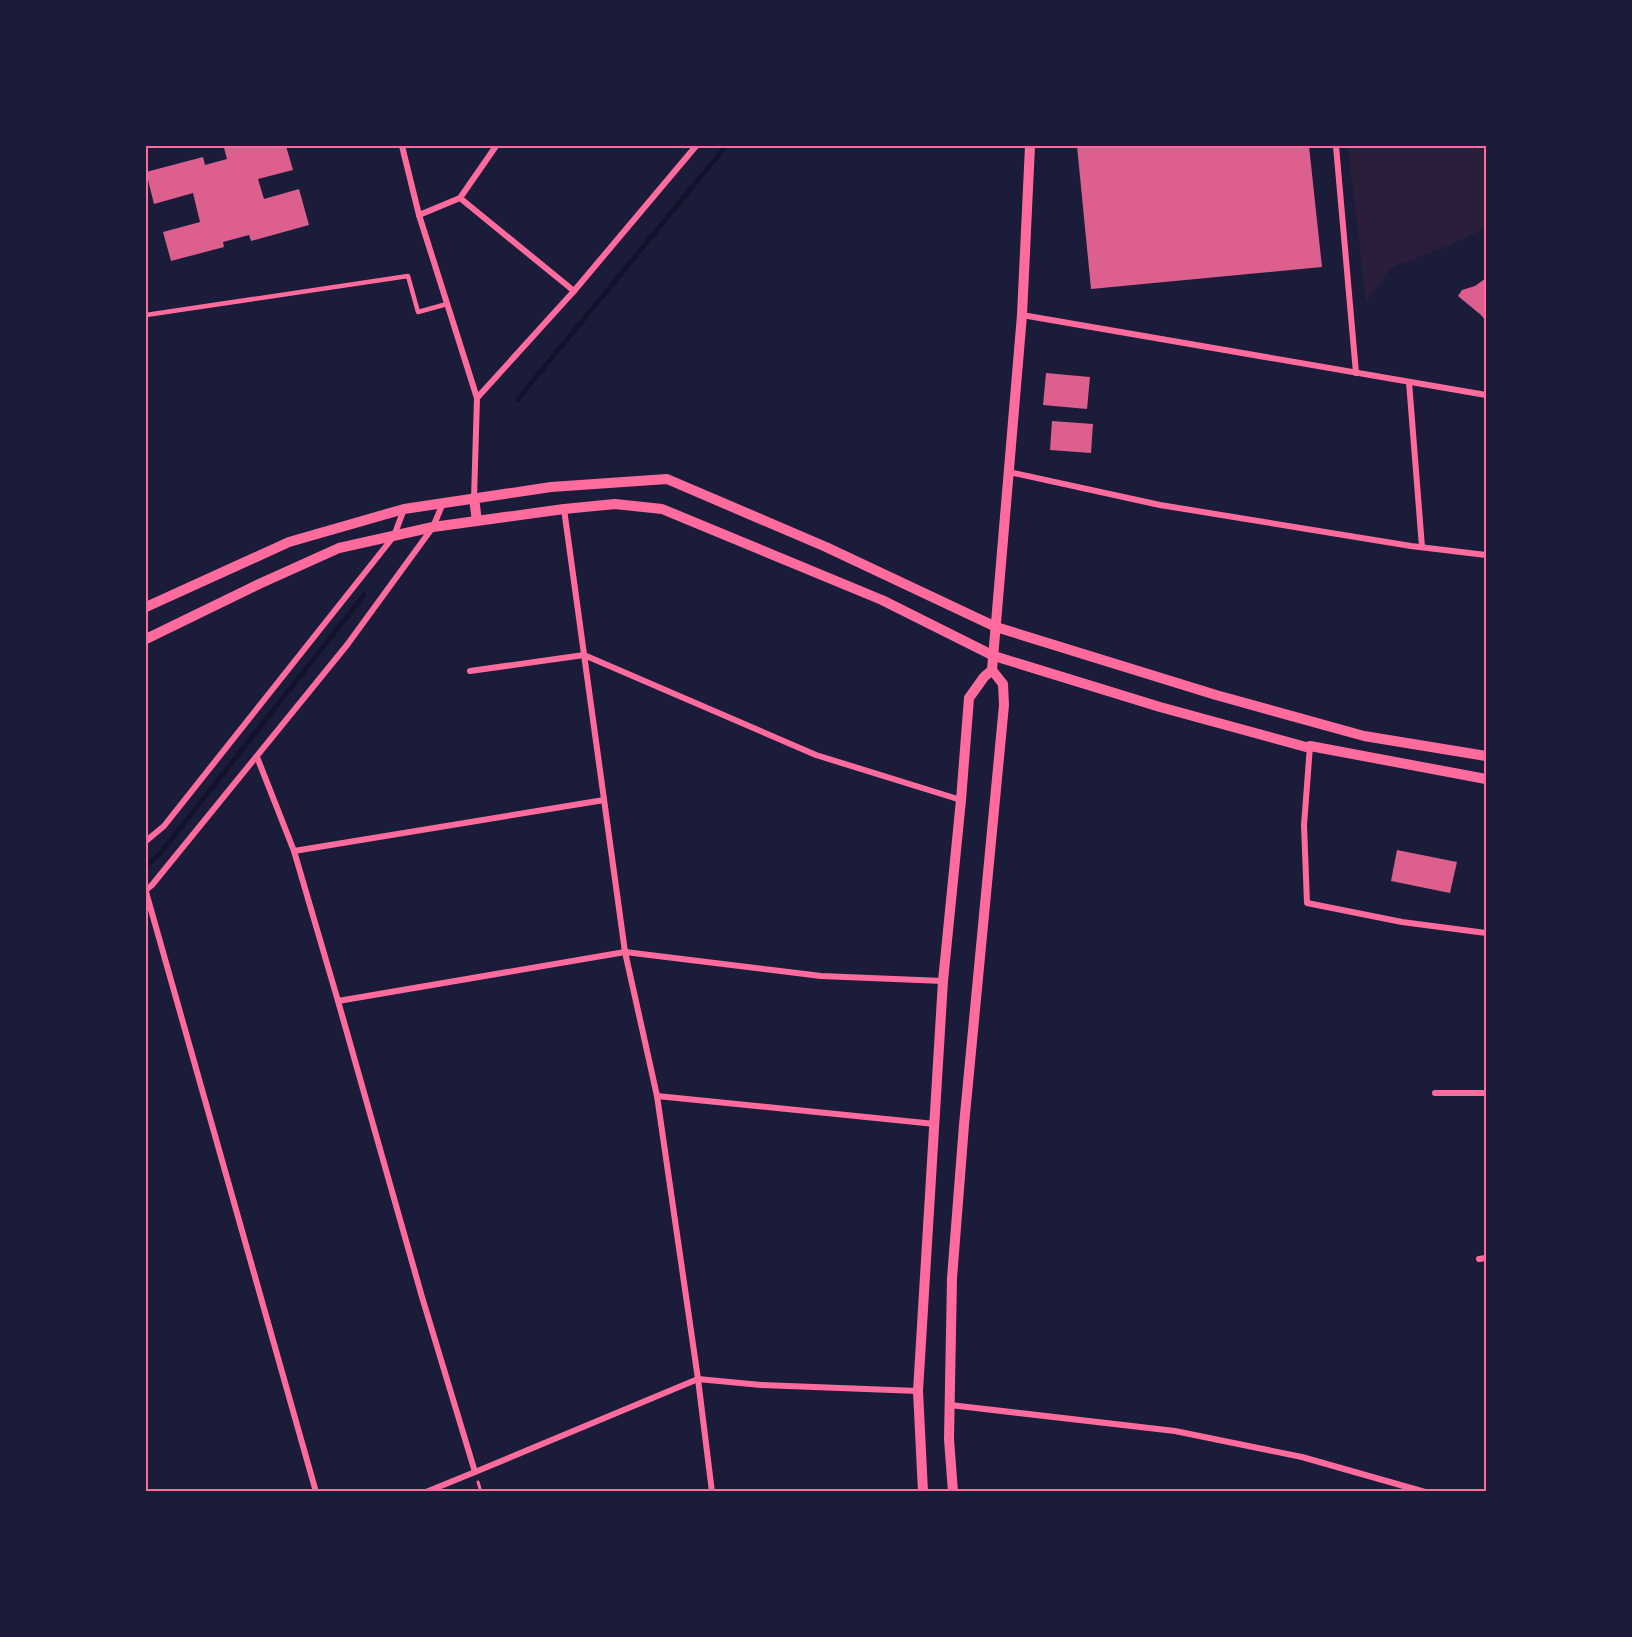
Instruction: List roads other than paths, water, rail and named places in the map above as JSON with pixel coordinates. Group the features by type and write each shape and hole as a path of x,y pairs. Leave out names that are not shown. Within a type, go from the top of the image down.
{"street":[{"path":"402,146 419,215 477,398 474,498 477,521"},
{"path":"419,215 460,198 496,146"},
{"path":"477,398 574,291 696,146"},
{"path":"923,1491 918,1391 943,981 969,698 992,670 994,656 1022,315 1030,146"},
{"path":"1336,146 1356,373"},
{"path":"460,198 574,291"},
{"path":"1022,315 1486,396"},
{"path":"1409,382 1422,547"},
{"path":"1009,472 1160,505 1486,555"},
{"path":"146,607 290,542 404,509 551,487 667,479 826,546 996,627 1216,695 1364,736 1486,756"},
{"path":"316,1491 146,891 347,645 433,527 443,503"},
{"path":"146,639 339,548 433,527 615,504 662,509 882,600 994,656 1160,707 1306,747 1486,778"},
{"path":"146,841 164,826 394,536 404,509"},
{"path":"564,509 625,952 657,1096 712,1491"},
{"path":"470,671 584,655 816,755 961,800"},
{"path":"953,1491 949,1439 952,1278 964,1125 1004,705 1003,684 992,670"},
{"path":"1310,746 1304,825 1307,903 1402,922 1486,933"},
{"path":"257,757 294,851 475,1472"},
{"path":"294,851 604,800"},
{"path":"339,1001 625,952 821,976 943,981"},
{"path":"1435,1093 1486,1093"},
{"path":"657,1096 934,1124"},
{"path":"426,1491 698,1379 761,1385 918,1391"},
{"path":"950,1405 1175,1431 1302,1457 1425,1491"}],"lane":[{"path":"146,315 408,276 418,312 447,304"}],"waterway":[{"path":"518,399 726,146"},
{"path":"146,865 159,855 364,595"}]}
